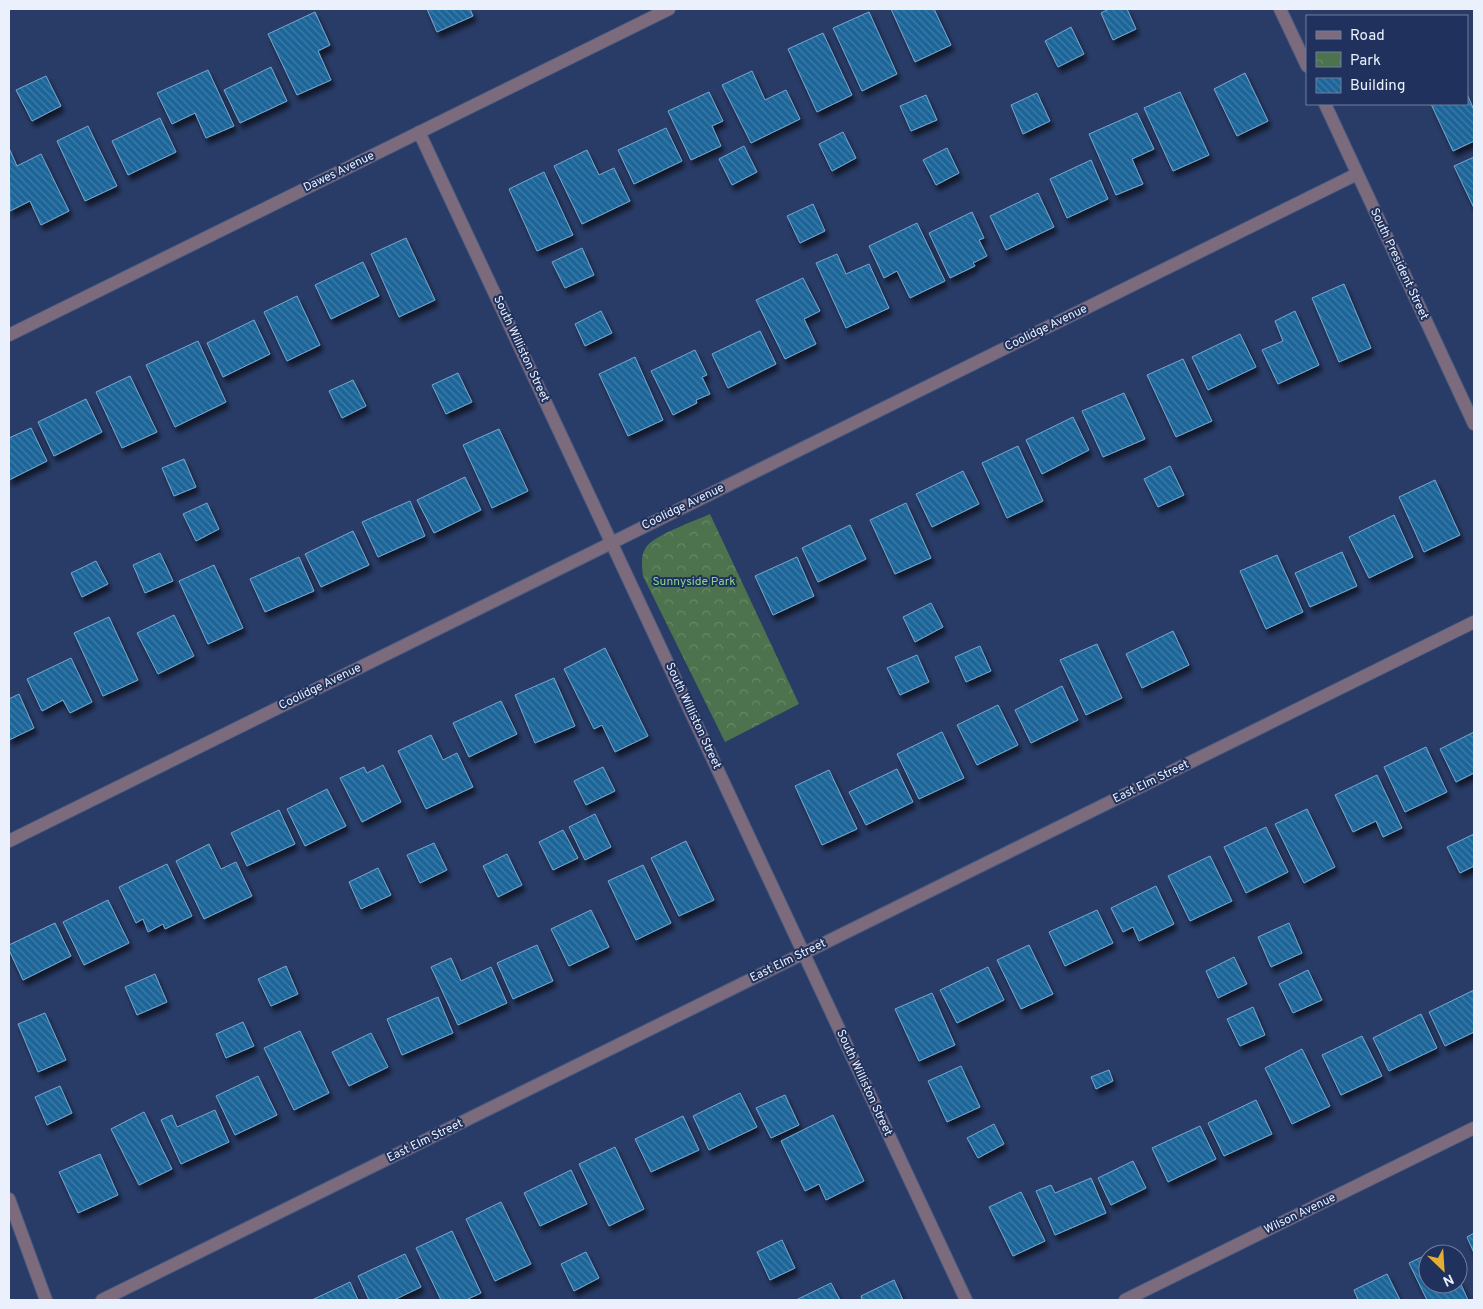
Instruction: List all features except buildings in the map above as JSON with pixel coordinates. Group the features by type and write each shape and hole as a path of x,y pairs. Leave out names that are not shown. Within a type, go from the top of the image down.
{"street":[{"name":"Dawes Avenue","path":"9,335 669,9"},
{"path":"1280,9 1306,64"},
{"name":"South President Street","path":"1325,105 1474,424"},
{"name":"South Williston Street","path":"419,132 966,1300"},
{"name":"Coolidge Avenue","path":"9,841 1357,174"},
{"name":"East Elm Street","path":"102,1300 1474,622"},
{"name":"Wilson Avenue","path":"1125,1300 1474,1128"},
{"path":"9,1199 46,1300"}],"green space":[{"name":"Sunnyside Park","path":"710,514 799,704 725,742 643,576 642,568 643,553 651,542 658,537"}]}
